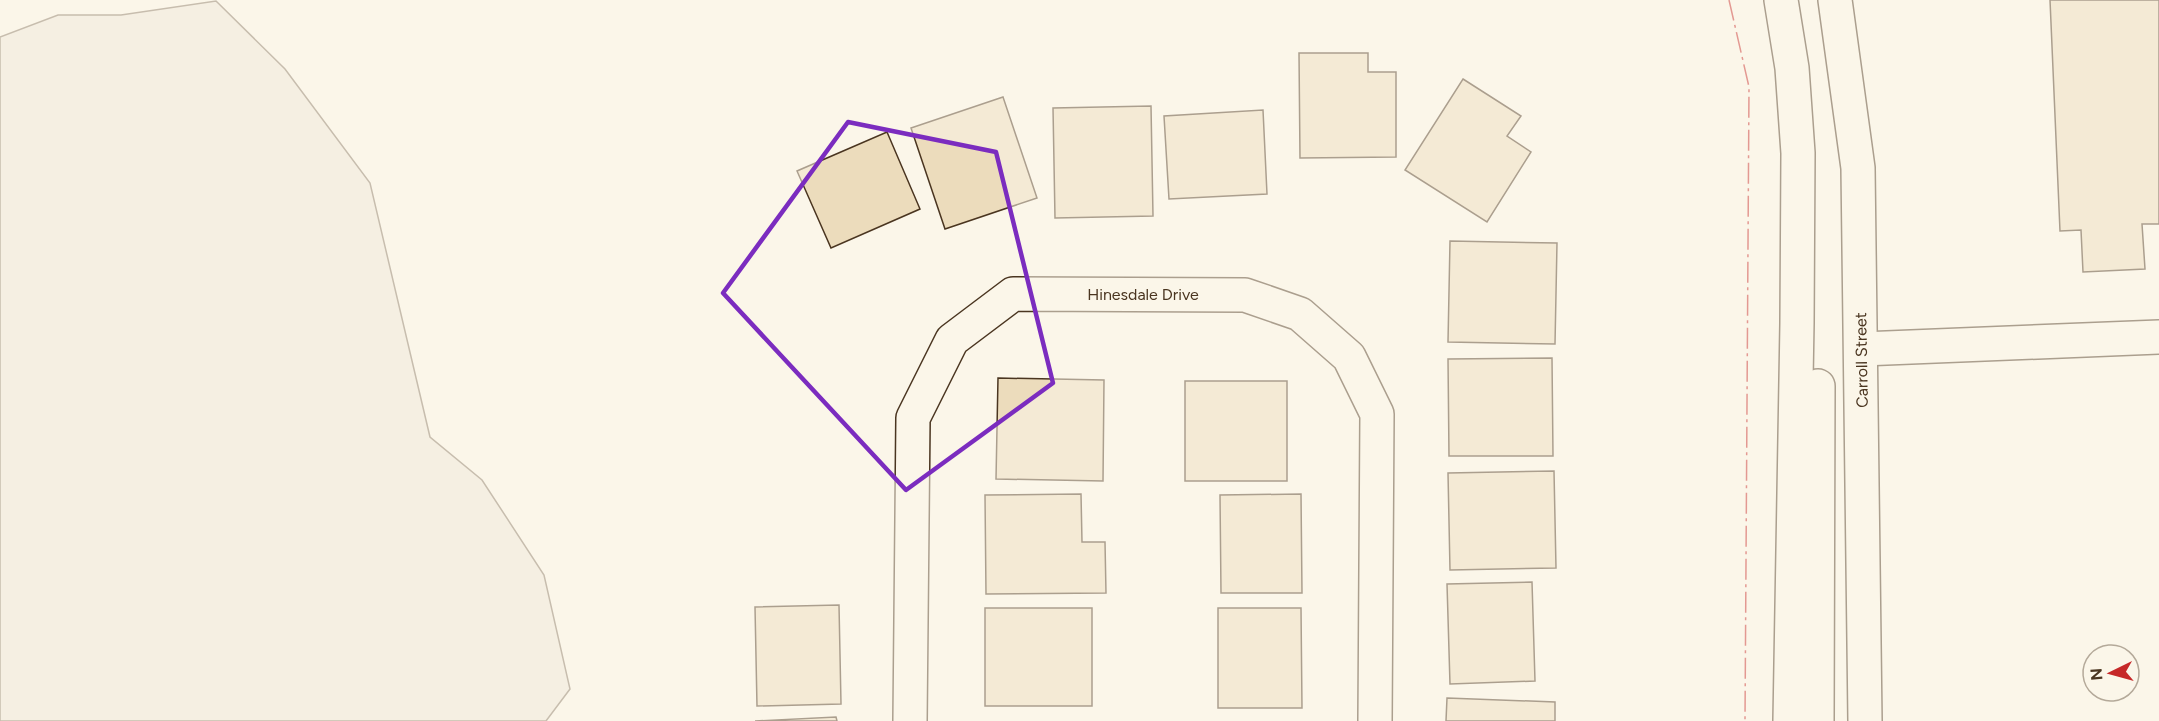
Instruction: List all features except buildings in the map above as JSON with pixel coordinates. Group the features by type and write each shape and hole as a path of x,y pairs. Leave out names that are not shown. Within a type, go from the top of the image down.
{"main road":[{"path":"1781,0 1792,68 1798,153 1790,721"},
{"name":"Carroll Street","path":"1835,0 1858,168 1865,721"},
{"name":"Hinesdale Drive","path":"910,721 913,418 952,340 1013,294 1245,295 1300,314 1349,357 1377,414 1375,721"},
{"path":"1797,323 1818,370 1817,721"},
{"path":"1862,349 2159,337"}],"highlighted area":[{"path":"848,122 996,152 1053,383 906,490 723,293"}],"shaded area":[{"path":"216,1 285,69 370,183 430,437 482,480 544,575 570,689 546,721 0,721 0,37 58,15 121,15"}],"power":[{"path":"1729,0 1749,87 1745,721"}]}
